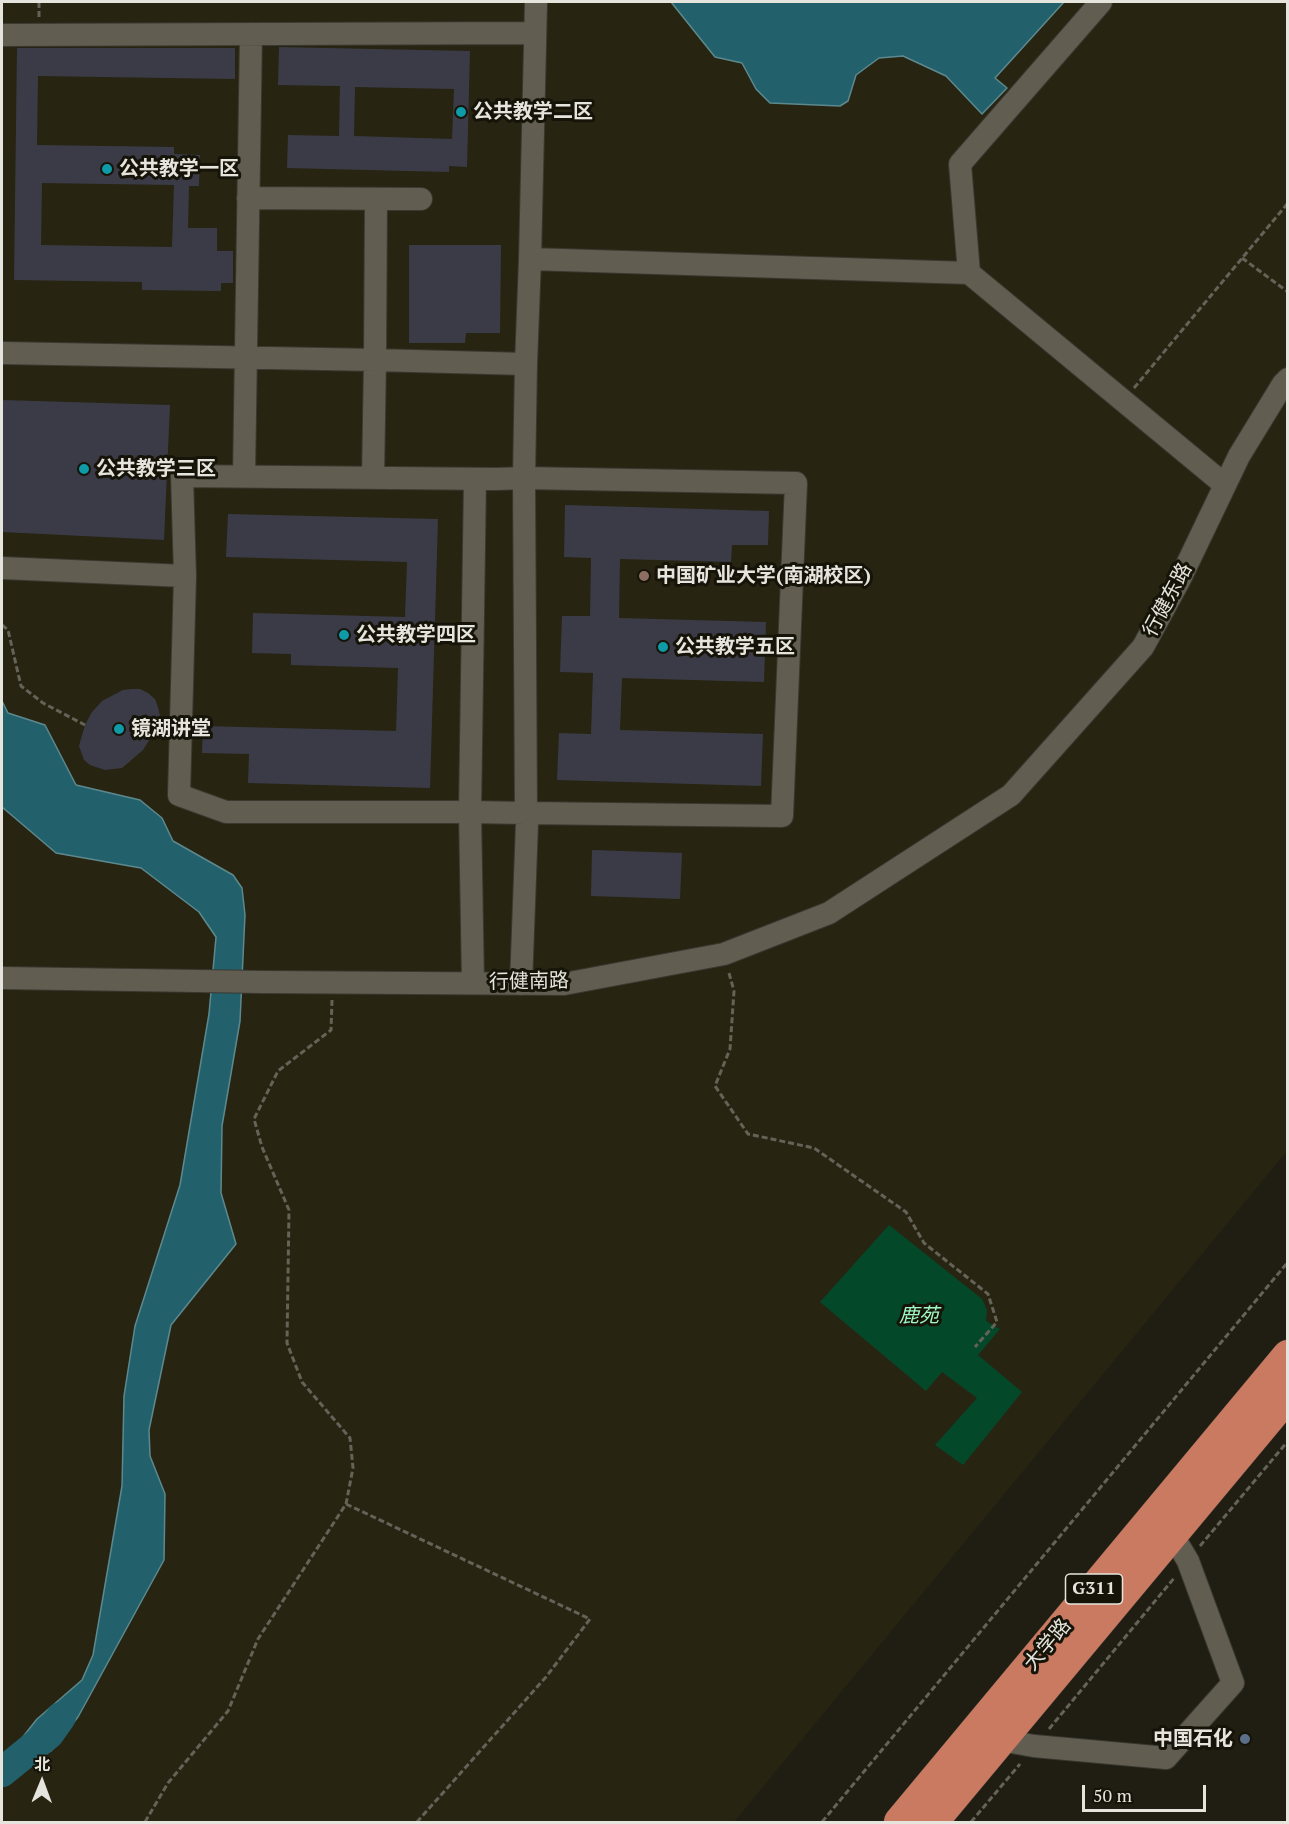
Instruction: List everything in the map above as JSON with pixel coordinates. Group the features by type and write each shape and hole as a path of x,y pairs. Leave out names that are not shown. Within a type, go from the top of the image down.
{"highway":[{"name":"大学路","path":"900,1822 1287,1356"},
{"name":"大学路","path":"932,1822 1287,1395"}],"street":[{"path":"521,984 526,813 524,478 536,2"},
{"path":"969,273 960,164 1101,2"},
{"path":"2,35 535,33"},
{"path":"244,476 251,34"},
{"path":"248,198 421,199"},
{"path":"373,478 376,199"},
{"path":"530,259 969,273 1225,485"},
{"path":"2,353 526,364"},
{"name":"行健东路","path":"1011,795 1143,647 1180,579 1239,456 1287,379"},
{"path":"182,476 244,476 796,483 782,816 226,812 179,795 185,576 182,476"},
{"path":"473,983 470,812 475,479"},
{"path":"2,568 185,576"},
{"name":"行健南路","path":"2,978 564,984 724,954 829,913 1011,795"},
{"path":"1000,1740 1034,1746 1167,1758 1233,1683 1188,1561 1172,1534"}],"path":[{"path":"1124,401 1242,258 1286,209 1287,203"},
{"path":"1242,258 1287,292"},
{"path":"2,625 8,630 21,686 44,703 84,725"},
{"path":"724,954 734,992 730,1049 715,1086 748,1134 814,1149 906,1212 924,1243 988,1294 997,1322 975,1347"},
{"path":"145,1822 168,1783 228,1711 258,1639 346,1504 353,1468 350,1438 302,1382 287,1342 289,1210 262,1147 254,1119 278,1071 331,1030 332,999"},
{"path":"822,1822 1287,1262"},
{"path":"971,1822 1287,1441"},
{"path":"346,1504 590,1619 546,1677 417,1822"}],"shaded area":[{"name":"中国矿业大学(南湖校区)","path":"2,2 1287,2 1287,1151 734,1822 2,1822"}],"green space":[{"name":"鹿苑","path":"889,1225 982,1299 987,1310 986,1321 1000,1329 978,1355 1022,1392 963,1465 935,1445 977,1398 942,1372 926,1391 820,1302"}],"water":[{"path":"671,2 1064,2 995,78 1007,88 982,114 946,76 903,56 879,58 856,75 848,101 840,106 770,103 756,89 742,63 715,57"},
{"path":"2,701 8,713 45,725 76,785 140,800 162,818 173,841 233,875 242,888 245,915 240,1021 222,1126 221,1193 236,1244 171,1325 149,1430 150,1456 165,1494 164,1560 78,1717 51,1751 18,1743 37,1719 82,1680 93,1655 122,1486 124,1396 135,1326 180,1185 209,1014 216,937 199,912 141,868 56,853 2,807"}],"building":[{"name":"公共教学二区","path":"279,47 470,51 467,167 449,166 449,172 287,168 288,135 339,136 340,86 278,85","holes":["355,87 454,89 452,139 354,136"]},
{"name":"公共教学一区","path":"17,48 235,48 235,79 38,76 37,145 174,147 174,154 200,155 199,186 189,186 188,228 217,228 217,251 233,251 233,283 221,283 221,291 142,290 142,282 14,280","holes":["42,183 174,185 172,247 41,245"]},
{"path":"409,245 501,245 500,333 466,333 465,343 409,343"},
{"name":"公共教学三区","path":"2,400 170,405 164,540 2,532"},
{"name":"公共教学五区","path":"565,505 769,511 768,545 732,545 731,562 620,559 619,618 766,622 764,682 622,678 620,730 763,734 761,786 557,780 559,733 591,734 593,673 560,672 562,616 590,616 591,558 564,557"},
{"name":"公共教学四区","path":"228,514 438,519 430,788 248,783 249,754 202,753 203,726 396,731 398,668 291,665 291,654 252,653 253,613 405,617 407,562 226,557"},
{"name":"镜湖讲堂","path":"140,689 155,699 160,716 153,734 143,750 122,768 105,770 90,765 84,760 79,746 85,725 92,712 102,701 123,690"},
{"path":"592,850 682,853 680,899 591,896"}],"waterway":[{"path":"2,1772 49,1734 61,1717"}],"place":[{"name":"公共教学二区","path":"461,112"},
{"name":"公共教学一区","path":"107,169"},
{"name":"公共教学三区","path":"84,469"},
{"name":"中国矿业大学(南湖校区)","path":"644,576"},
{"name":"公共教学四区","path":"344,635"},
{"name":"公共教学五区","path":"663,647"},
{"name":"镜湖讲堂","path":"119,729"},
{"name":"中国石化","path":"1245,1739"}]}
